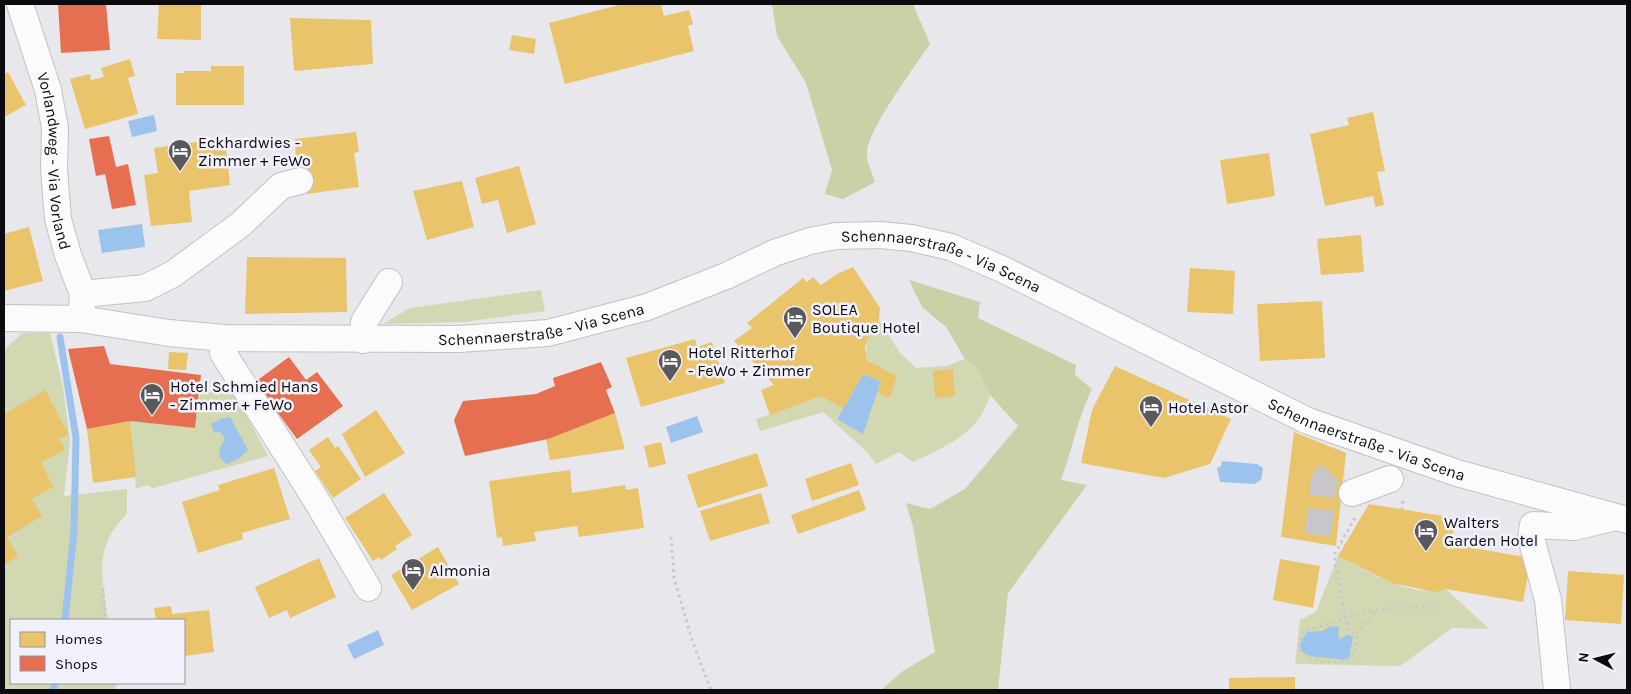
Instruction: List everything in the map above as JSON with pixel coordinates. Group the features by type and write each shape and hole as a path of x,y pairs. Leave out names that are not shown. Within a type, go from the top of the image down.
{"street":[{"name":"Vorlandweg - Via Vorland","path":"20,4 48,90 54,128 54,169 58,219 82,307"},
{"path":"82,307 145,288 173,274 242,224 281,186 300,181"},
{"name":"Schennaerstraße - Via Scena","path":"4,318 82,307 169,333 224,338 459,340 548,333 647,307 810,241 845,235 880,235 911,238 951,247 1002,269 1308,421 1457,472 1620,519"},
{"path":"363,340 364,322 388,282"},
{"path":"224,338 223,353 315,498 368,588"},
{"path":"1354,504 1390,479"},
{"path":"1557,690 1548,600 1531,538 1533,524 1574,527 1620,519"}],"path":[{"path":"1354,504 1334,555 1347,629 1356,634"},
{"path":"671,537 674,578 692,640 711,690"},
{"path":"103,588 105,619"},
{"path":"1378,610 1356,634 1357,646 1350,660 1342,663 1313,661 1305,657 1299,648 1300,637 1305,630 1322,628 1345,618 1378,610 1415,605 1441,608"}],"green space":[{"path":"772,4 913,4 930,44 884,113 870,141 867,159 875,182 843,199 825,194 832,170 806,83 777,36"},
{"path":"909,280 980,302 978,318 1076,365 1075,375 1092,389 1061,480 1087,485 1008,593 998,690 881,690 903,671 935,652 913,527 906,503 930,509 965,489 1018,426 990,395 976,367 965,359 946,327 922,307"},
{"path":"541,290 545,311 464,322 383,324 410,308"},
{"path":"879,320 900,353 916,368 946,366 965,359 976,367 990,395 978,420 970,429 949,444 913,462 899,452 876,464 867,452 823,412 760,431 756,419 821,396 843,409 837,419 863,433 877,392 890,397 897,376 867,360 866,348 868,338"},
{"path":"22,333 50,333 63,387 70,441 64,496 127,489 127,514 116,526 109,538 102,563 108,619 10,619 10,684 117,684 115,690 4,690 4,350"},
{"path":"233,391 268,456 153,488 147,485 136,489 130,421 195,428 200,393"},
{"path":"1338,556 1376,576 1404,587 1432,591 1446,589 1489,629 1452,628 1400,666 1295,664 1300,620 1316,612"}],"water":[{"path":"154,115 157,131 132,137 128,121"},
{"path":"142,224 145,247 102,253 98,230"},
{"path":"863,374 881,381 863,434 837,419"},
{"path":"697,416 703,432 671,443 666,427"},
{"path":"230,417 248,450 237,460 226,464 220,457 219,450 225,438 219,431 214,433 211,424"},
{"path":"1222,461 1257,464 1263,468 1261,480 1254,484 1220,482 1217,468 1221,466"},
{"path":"1331,626 1339,627 1338,637 1341,639 1347,634 1353,637 1349,658 1343,660 1311,656 1304,653 1301,648 1301,642 1307,632 1322,631"},
{"path":"378,630 384,645 354,659 347,645"}],"building: Homes":[{"path":"159,4 201,4 201,40 157,39"},
{"path":"623,4 661,4 664,16 689,10 693,24 688,26 694,51 565,84 549,23"},
{"path":"290,18 371,20 373,64 294,71"},
{"path":"512,35 536,39 534,54 509,50"},
{"path":"130,59 135,76 128,78 138,114 85,129 70,79 90,74 91,80 104,77 101,68"},
{"path":"211,66 244,66 244,105 176,105 176,73 184,73 183,71 211,71"},
{"path":"8,72 26,105 4,117 4,75"},
{"path":"1373,112 1385,171 1377,172 1384,205 1375,207 1373,196 1325,206 1310,134 1349,125 1347,118"},
{"path":"356,132 359,152 354,153 359,187 306,194 301,160 296,161 295,139"},
{"path":"225,138 230,185 189,191 192,222 151,226 144,175 158,173 154,148"},
{"path":"1269,153 1275,196 1227,204 1220,160"},
{"path":"519,166 536,224 507,233 498,200 482,204 475,178"},
{"path":"462,181 474,227 427,240 413,191"},
{"path":"29,227 43,281 4,291 4,234"},
{"path":"1361,235 1364,272 1321,275 1317,239"},
{"path":"247,257 346,258 347,312 245,314"},
{"path":"853,267 880,308 879,320 871,331 865,347 867,360 897,376 890,398 877,392 881,381 863,374 843,409 821,396 770,415 761,390 774,385 734,341 752,328 747,323 803,278 807,282 813,277 821,285 837,274"},
{"path":"1190,268 1235,271 1233,314 1187,312"},
{"path":"1322,301 1325,358 1260,361 1257,304"},
{"path":"695,339 697,347 712,342 725,383 641,407 626,358"},
{"path":"169,352 188,353 186,370 168,369"},
{"path":"1115,366 1231,419 1210,464 1164,478 1081,463 1092,410"},
{"path":"953,369 955,396 935,398 933,371"},
{"path":"45,390 69,435 59,439 65,450 41,462 53,487 32,499 42,516 7,537 18,556 4,565 4,414"},
{"path":"376,410 405,453 365,477 342,434"},
{"path":"615,413 625,449 550,460 546,439"},
{"path":"130,421 136,477 93,483 87,429"},
{"path":"1294,432 1346,453 1336,546 1281,537"},
{"path":"328,437 335,448 338,446 361,479 333,498 315,471 321,467 309,450"},
{"path":"661,442 666,464 649,468 644,446"},
{"path":"757,453 768,486 698,508 687,475"},
{"path":"851,463 859,485 812,501 805,479"},
{"path":"274,468 290,519 242,533 243,539 198,553 182,502 220,490 218,485"},
{"path":"570,470 572,493 625,485 626,490 638,488 644,528 579,537 577,526 534,532 536,541 503,546 502,537 497,538 489,481"},
{"path":"859,490 866,510 798,534 791,515"},
{"path":"384,493 412,535 395,546 397,549 381,560 379,557 373,561 345,518"},
{"path":"761,493 770,523 710,541 700,511"},
{"path":"1369,504 1456,518 1451,544 1531,558 1523,602 1446,589 1435,592 1392,583 1338,556"},
{"path":"438,547 459,584 412,610 391,575"},
{"path":"319,558 336,597 290,618 287,610 269,618 255,587"},
{"path":"1280,559 1320,566 1313,608 1273,600"},
{"path":"1568,571 1624,575 1621,624 1565,620"},
{"path":"171,606 172,614 209,610 214,652 185,656 185,619 156,619 154,608"},
{"path":"1295,677 1295,690 1229,690 1229,678"}],"building: Shops":[{"path":"58,4 106,4 110,50 61,53"},
{"path":"109,136 116,167 128,164 136,205 112,209 105,174 96,176 89,139"},
{"path":"104,346 110,364 201,375 195,428 130,421 87,429 68,349"},
{"path":"289,357 306,380 317,372 343,406 297,439 255,382"},
{"path":"601,362 612,387 606,390 615,413 548,439 465,456 454,420 463,401 536,394 555,386 553,378"}],"waterway":[{"path":"60,337 76,438 74,531 65,619"},
{"path":"53,690 55,684"}],"tunnel":[{"path":"1318,535 1324,480 1331,473 1344,472"}],"place":[{"name":"Eckhardwies - Zimmer + FeWo","path":"180,172"},
{"name":"SOLEA Boutique Hotel","path":"795,339"},
{"name":"Hotel Ritterhof - FeWo + Zimmer","path":"670,382"},
{"name":"Hotel Schmied Hans - Zimmer + FeWo","path":"152,416"},
{"name":"Hotel Astor","path":"1151,428"},
{"name":"Walters Garden Hotel","path":"1426,552"},
{"name":"Almonia","path":"413,591"}]}
